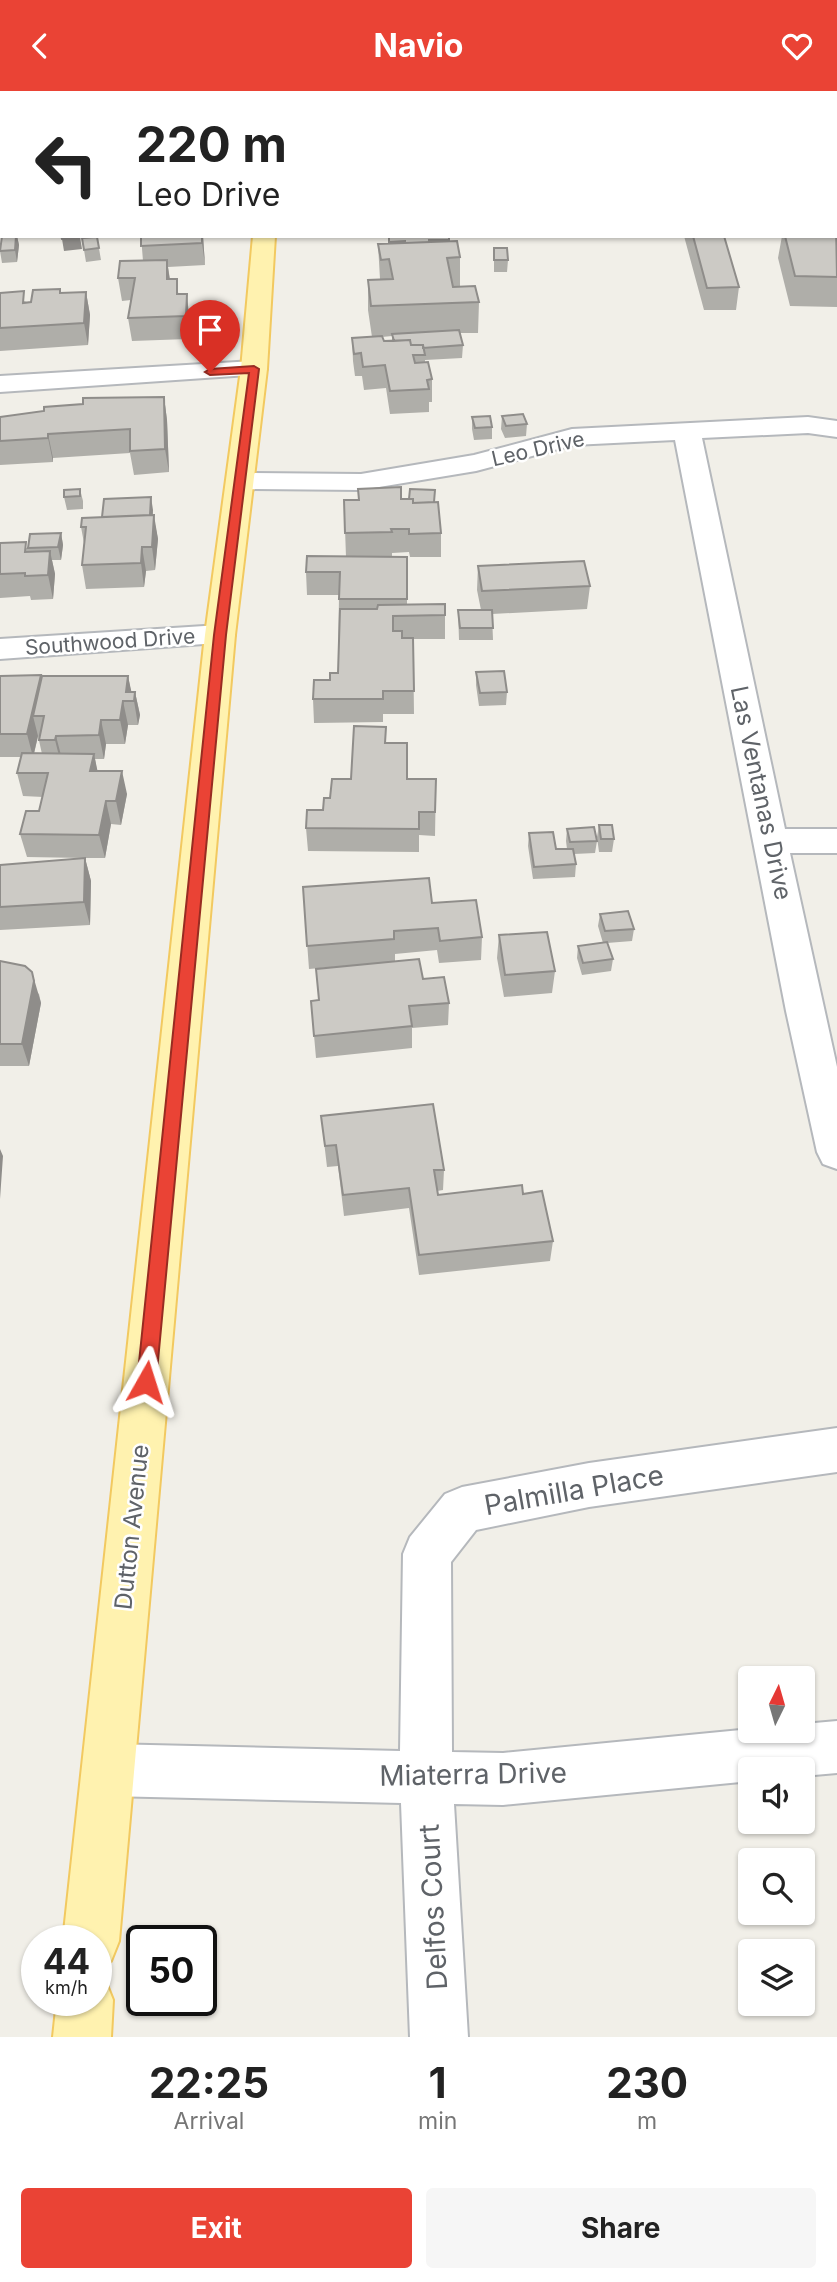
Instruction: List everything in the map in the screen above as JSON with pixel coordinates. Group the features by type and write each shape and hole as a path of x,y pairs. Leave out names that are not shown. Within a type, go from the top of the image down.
{"main road":[{"name":"Dutton Avenue","path":"93,1925 220,635 254,369 264,238"},
{"path":"82,2037 84,2016"}],"street":[{"path":"0,384 254,369"},
{"name":"Leo Drive","path":"240,481 361,482 476,463 572,437 808,425 837,429"},
{"name":"Las Ventanas Drive","path":"687,432 837,1152"},
{"name":"Southwood Drive","path":"0,649 220,635"},
{"path":"771,841 837,841"},
{"name":"Palmilla Place","path":"426,1777 428,1554 462,1510 589,1485 837,1450"},
{"name":"Miaterra Drive","path":"108,1770 503,1779 837,1747"},
{"name":"Delfos Court","path":"426,1777 439,2037"}],"building":[{"path":"2,238 16,238 15,250 0,251"},
{"path":"82,238 97,238 99,248 84,250"},
{"path":"141,238 202,238 202,243 141,246"},
{"path":"389,238 449,238 429,242 389,242"},
{"path":"694,238 725,238 739,287 707,288"},
{"path":"786,238 836,238 837,277 795,276"},
{"path":"457,241 460,257 447,258 453,287 475,286 479,302 371,306 368,280 393,279 389,259 381,260 378,244"},
{"path":"494,248 507,248 508,260 494,260"},
{"path":"167,260 167,279 177,279 177,294 187,294 186,316 128,318 135,278 118,278 120,261"},
{"path":"60,289 60,293 86,292 84,323 0,328 0,293 24,291 23,303 31,302 33,290"},
{"path":"459,330 463,345 423,348 423,345 411,345 410,340 394,341 392,334"},
{"path":"382,336 384,341 410,340 411,345 423,345 425,355 413,355 415,363 428,362 432,379 427,380 429,389 390,391 385,365 363,367 361,353 354,354 352,338"},
{"path":"164,397 165,449 130,451 130,429 48,434 48,438 0,441 0,417 44,411 44,407 83,404 83,398"},
{"path":"523,414 527,424 506,426 502,416"},
{"path":"490,416 492,427 475,428 472,417"},
{"path":"401,487 401,499 413,499 413,503 438,502 441,533 409,534 409,529 391,529 392,532 345,533 344,500 359,500 358,489"},
{"path":"80,489 80,496 64,497 64,490"},
{"path":"410,489 435,490 434,502 413,503 413,499 409,499"},
{"path":"151,497 150,515 102,517 104,499"},
{"path":"154,515 152,547 142,547 141,563 82,565 86,527 81,527 82,518"},
{"path":"61,533 58,547 28,548 30,534"},
{"path":"26,542 25,552 50,551 48,575 0,574 0,543"},
{"path":"307,556 407,557 407,599 339,599 340,572 306,572"},
{"path":"584,561 590,586 482,591 478,566"},
{"path":"445,604 445,615 393,616 393,631 402,631 402,638 413,638 414,691 383,691 383,699 313,699 314,680 330,680 330,673 338,673 340,609 377,609 378,605"},
{"path":"458,610 492,610 493,628 460,628"},
{"path":"504,671 507,692 480,693 476,672"},
{"path":"41,675 27,734 0,734 0,676"},
{"path":"42,676 128,676 126,692 135,692 134,701 123,701 120,720 101,720 99,735 56,736 55,740 39,740 44,716 33,716"},
{"path":"354,726 386,727 385,743 407,743 407,779 436,779 435,812 419,812 419,829 306,828 307,810 323,810 324,798 330,798 332,779 351,779"},
{"path":"22,753 94,754 90,771 122,771 116,801 106,801 99,835 20,834 26,811 39,811 48,773 17,773"},
{"path":"599,825 612,825 614,839 601,839"},
{"path":"594,827 597,841 570,842 567,829"},
{"path":"553,832 556,849 573,849 576,864 534,867 529,833"},
{"path":"85,858 84,902 0,907 0,865"},
{"path":"429,878 432,903 476,900 482,937 440,941 438,928 394,931 394,939 307,946 303,887"},
{"path":"628,911 634,929 605,931 600,914"},
{"path":"547,932 555,971 505,975 499,935"},
{"path":"607,942 613,959 583,963 578,946"},
{"path":"419,959 423,979 444,977 449,1003 409,1006 412,1026 314,1036 311,1001 319,1000 316,969"},
{"path":"0,961 25,966 32,972 34,981 22,1044 0,1044"},
{"path":"433,1104 444,1170 434,1170 438,1195 522,1185 523,1194 542,1191 553,1241 419,1255 409,1188 343,1195 336,1145 325,1146 321,1116"}],"route":[{"path":"146,1382 220,635 254,369 210,372"}]}
